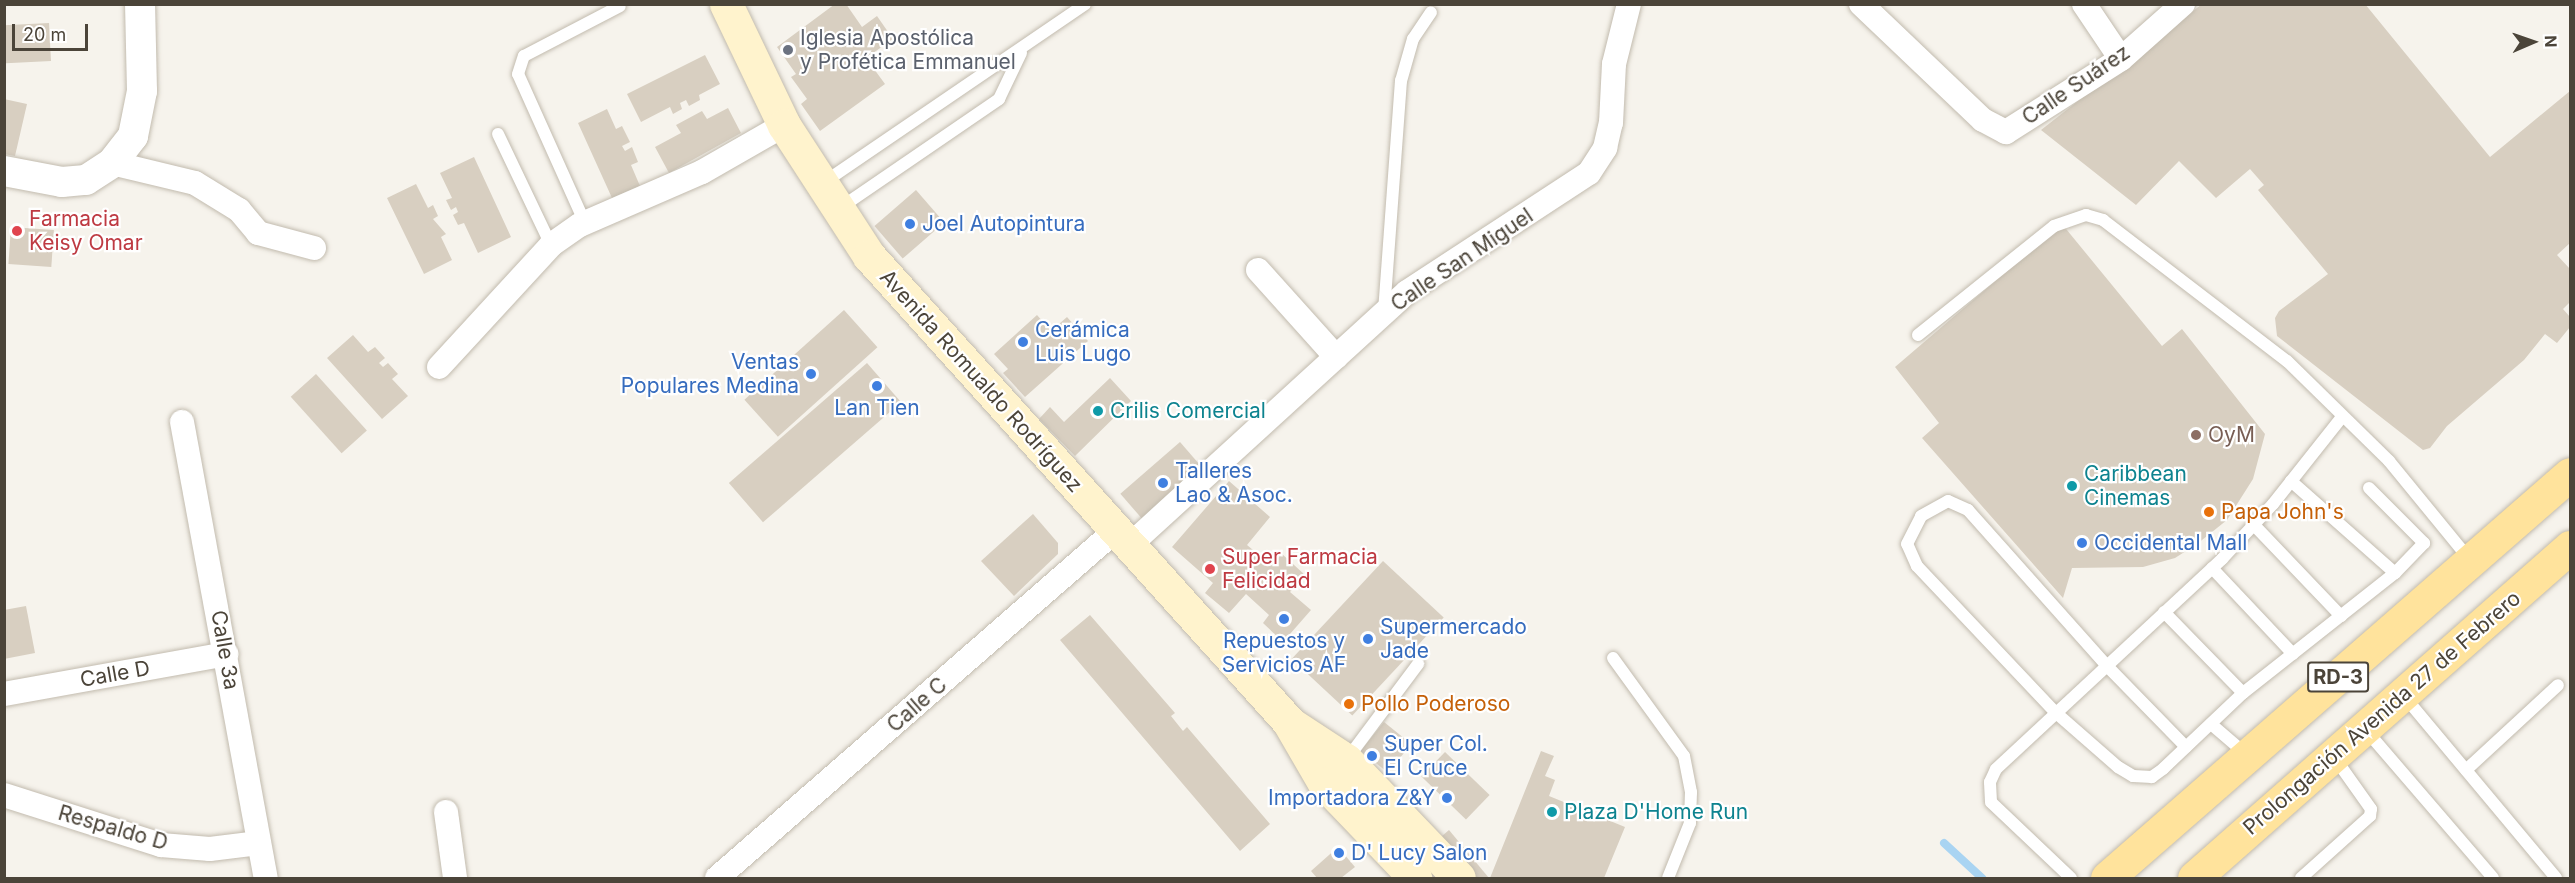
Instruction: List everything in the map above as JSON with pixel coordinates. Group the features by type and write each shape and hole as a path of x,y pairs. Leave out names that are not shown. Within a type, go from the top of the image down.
{"main road":[{"name":"Avenida Romualdo Rodríguez","path":"726,4 784,125 828,198 900,294 1288,721 1324,783 1415,879"},
{"name":"RD-3","path":"2107,879 2571,474"},
{"name":"Prolongación Avenida 27 de Febrero","path":"2194,879 2571,547"},
{"name":"Avenida Romualdo Rodríguez","path":"1288,721 1346,760 1459,879"}],"street":[{"path":"4,171 62,182 86,180 112,163 132,136 142,91 140,4"},
{"name":"Calle San Miguel","path":"1123,537 1336,357 1407,292 1588,173 1605,148 1611,123 1614,64 1629,4"},
{"name":"Calle Suárez","path":"1861,4 1983,120 2006,132 2121,59 2183,4"},
{"path":"2084,4 2121,59"},
{"path":"439,367 551,245 585,223 702,172 784,125"},
{"path":"112,163 195,183 239,210 258,233 314,248"},
{"path":"1258,270 1336,357"},
{"name":"Calle 3a","path":"182,422 266,879"},
{"name":"Calle C","path":"717,879 1123,537"},
{"name":"Calle D","path":"4,694 226,654"},
{"name":"Respaldo D","path":"4,795 161,845 210,849 259,843"},
{"path":"446,812 455,879"}],"lane":[{"path":"828,198 1085,4"},
{"path":"585,223 518,74 524,56 620,6"},
{"path":"1384,313 1401,81 1413,39 1431,12"},
{"path":"828,198 999,99 1022,51"},
{"path":"498,134 551,245"},
{"path":"1918,334 2054,226 2086,215 2103,220 2287,361 2389,461 2471,561"},
{"path":"2071,879 1991,802 1990,782 1996,769 2212,568 2254,525 2343,417"},
{"path":"2291,481 2395,573"},
{"path":"2186,747 2106,666 1968,510 1948,501 1921,516 1908,544 1917,566 2055,712 2118,767 2133,776 2151,777 2186,747 2243,693 2395,573 2424,543 2369,488"},
{"path":"2254,525 2342,616"},
{"path":"2212,568 2293,654"},
{"path":"2164,612 2243,693"},
{"path":"1613,658 1684,756 1691,792 1690,823 1668,879"},
{"path":"1346,760 1418,664"},
{"path":"2466,770 2558,685"},
{"path":"2403,695 2556,879"},
{"path":"2211,724 2248,756"},
{"path":"2364,728 2493,879"},
{"path":"2301,879 2370,816 2371,809 2333,756"}],"building":[{"path":"835,4 846,4 862,27 877,16 893,39 866,58 885,84 820,131 801,104 807,99 791,77 796,74 777,47"},
{"path":"2202,4 2365,4 2490,157 2570,91 2570,243 2557,255 2570,269 2570,302 2563,309 2570,317 2570,327 2557,343 2545,334 2524,360 2447,426 2430,448 2423,450 2277,336 2275,318 2279,311 2328,274 2258,190 2264,185 2250,169 2216,198 2179,161 2136,205 2041,130"},
{"path":"49,23 51,61 6,63 4,25"},
{"path":"705,55 720,84 699,95 700,100 689,106 686,100 680,103 682,109 673,114 670,107 641,122 627,94"},
{"path":"4,99 27,104 15,156 4,154"},
{"path":"728,108 741,133 669,173 655,147 681,133 676,125 702,111 707,119"},
{"path":"607,109 616,129 622,126 630,142 622,146 625,151 632,147 638,162 631,165 640,186 612,198 578,123"},
{"path":"474,157 511,237 478,253 464,223 458,225 453,215 458,212 456,207 451,210 446,200 452,198 440,173"},
{"path":"416,184 428,208 433,205 438,216 433,219 446,234 441,237 452,260 424,274 387,198"},
{"name":"Joel Autopintura","path":"916,190 944,222 903,259 874,226"},
{"path":"2062,224 2162,346 2182,329 2265,434 2253,479 2227,520 2175,558 2143,567 2072,568 2063,598 1922,438 1939,423 1895,367"},
{"path":"11,227 54,230 51,267 8,264"},
{"name":"Ventas Populares Medina","path":"844,310 877,347 778,437 744,400"},
{"path":"1037,315 1051,331 1067,317 1088,341 1025,397 1003,373 1008,369 994,354"},
{"path":"353,335 368,352 375,347 385,358 379,363 383,367 388,363 398,374 392,379 408,396 382,419 327,358"},
{"path":"867,363 901,402 763,522 729,483"},
{"path":"316,374 367,430 342,453 291,397"},
{"name":"Crilis Comercial","path":"1110,378 1131,401 1075,456 1039,419 1050,407 1064,422"},
{"name":"Talleres Lao & Asoc.","path":"1180,442 1205,471 1145,523 1120,494"},
{"path":"1229,481 1270,517 1247,545 1271,565 1282,554 1305,575 1290,592 1311,610 1283,642 1263,623 1269,615 1246,594 1229,613 1205,593 1213,583 1172,547"},
{"path":"1033,514 1058,543 1058,554 1014,596 981,561"},
{"name":"Supermercado Jade","path":"1383,561 1444,618 1352,716 1292,659"},
{"path":"26,606 35,653 4,659 4,610"},
{"path":"1090,615 1175,713 1171,716 1183,731 1187,727 1270,824 1240,851 1060,640"},
{"path":"1384,722 1411,744 1388,773 1361,751"},
{"name":"Plaza D'Home Run","path":"1541,751 1554,756 1545,776 1555,780 1549,796 1625,827 1604,878 1490,878"},
{"path":"1445,752 1490,795 1466,820 1421,776"},
{"path":"1449,830 1489,878 1469,878 1435,842"},
{"path":"1338,847 1355,867 1341,878 1317,878 1311,871"}],"waterway":[{"path":"1944,843 1982,878"}],"place":[{"name":"Iglesia Apostólica y Profética Emmanuel","path":"788,50"},
{"name":"Joel Autopintura","path":"910,224"},
{"name":"Farmacia Keisy Omar","path":"17,231"},
{"name":"Cerámica Luis Lugo","path":"1023,342"},
{"name":"Ventas Populares Medina","path":"811,374"},
{"name":"Lan Tien","path":"877,386"},
{"name":"Crilis Comercial","path":"1098,411"},
{"name":"OyM","path":"2196,435"},
{"name":"Talleres Lao & Asoc.","path":"1163,483"},
{"name":"Caribbean Cinemas","path":"2072,486"},
{"name":"Papa John's","path":"2209,512"},
{"name":"Occidental Mall","path":"2082,543"},
{"name":"Super Farmacia Felicidad","path":"1210,569"},
{"name":"Repuestos y Servicios AF","path":"1284,619"},
{"name":"Supermercado Jade","path":"1368,639"},
{"name":"Pollo Poderoso","path":"1349,704"},
{"name":"Super Col. El Cruce","path":"1372,756"},
{"name":"Importadora Z&Y","path":"1447,798"},
{"name":"Plaza D'Home Run","path":"1552,812"},
{"name":"D' Lucy Salon","path":"1339,853"}]}
